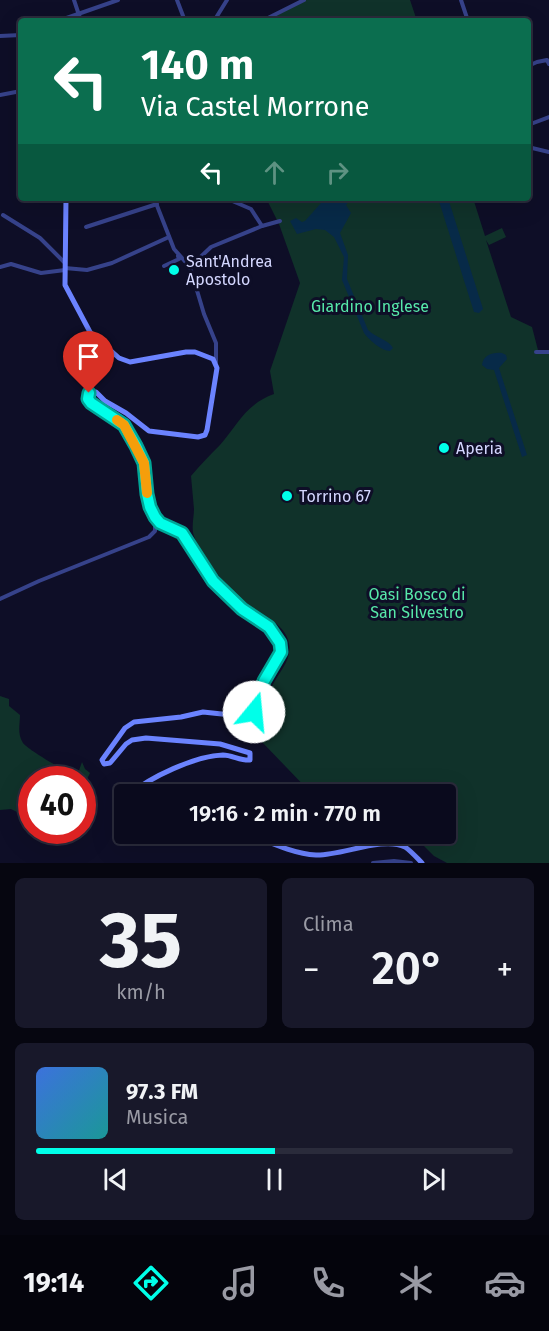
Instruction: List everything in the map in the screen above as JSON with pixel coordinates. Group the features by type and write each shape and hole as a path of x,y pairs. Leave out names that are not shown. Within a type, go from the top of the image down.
{"street":[{"path":"74,0 80,18"},
{"path":"66,18 118,0"},
{"path":"177,0 184,18"},
{"path":"216,18 228,0"},
{"path":"268,18 304,0"},
{"path":"461,0 467,18"},
{"path":"0,36 18,35"},
{"path":"531,65 547,60 549,64"},
{"path":"0,95 18,92"},
{"path":"531,124 549,117"},
{"path":"531,148 549,152"},
{"path":"66,201 65,285 88,330 124,361 136,362 186,352 204,355 216,363"},
{"path":"156,201 179,259 164,266"},
{"path":"234,201 251,209 262,226"},
{"path":"86,226 157,204"},
{"path":"3,215 40,237 65,267"},
{"path":"190,267 212,247 280,221"},
{"path":"0,267 11,264 41,273 65,267 87,270 112,263 169,237"},
{"path":"145,784 159,774 215,756 250,759 250,753 220,744 146,738 132,740 126,744 110,763 104,764 102,760 122,731 134,722 203,712 250,717 255,710 264,681 281,652 280,643 274,632 225,594 203,568 190,542 182,533 160,523 155,517 146,490 144,463 136,446 124,425 88,399 89,393 96,392 105,401 126,413 149,431 198,437 205,435 216,381 217,354 214,335 204,314 190,267 176,253"},
{"path":"536,352 549,352"},
{"path":"155,517 155,531"},
{"path":"0,599 149,537 155,531 172,527"},
{"path":"278,844 317,855 381,845 396,845 407,849 423,863"},
{"path":"373,863 394,861 411,863"}],"green space":[{"path":"306,0 410,0 416,18 270,18"},
{"name":"Oasi Bosco di San Silvestro","path":"268,201 474,201 485,236 502,228 506,237 489,245 486,240 511,317 532,327 539,354 549,354 549,863 447,863 434,856 422,844 456,844 456,784 302,784 262,742 250,724 262,712 272,686 287,661 289,644 282,629 237,596 201,551 193,533 194,509 191,476 249,409 274,394 270,371 300,283 279,224"},
{"path":"0,696 9,699 9,706 20,715 19,729 23,743 58,766 18,766 18,812 11,809 0,810"}],"water":[{"path":"349,201 346,205 351,213 340,233 348,255 347,279 368,330 391,345 393,348 390,351 376,345 364,333 342,280 344,257 334,237 325,230 316,229 297,234 290,221 296,218 302,222 305,221 321,203"},
{"path":"439,201 449,201 483,309 479,313 474,312"},
{"path":"502,353 507,359 499,368 527,455 522,457 494,370 482,365 484,359 489,355"}],"slow traffic":[{"path":"117,420 124,425 144,463 147,493"}],"place":[{"name":"Sant'Andrea Apostolo","path":"174,270"},
{"name":"Aperia","path":"444,448"},
{"name":"Torrino 67","path":"287,496"}],"route":[{"path":"89,393 88,399 91,403 124,425 136,446 144,463 147,494 155,517 160,523 182,533 190,542 203,568 213,581 242,609 269,627 280,643 281,652 264,681 254,712"}],"park label":[{"name":"Giardino Inglese","path":"370,306"}]}
